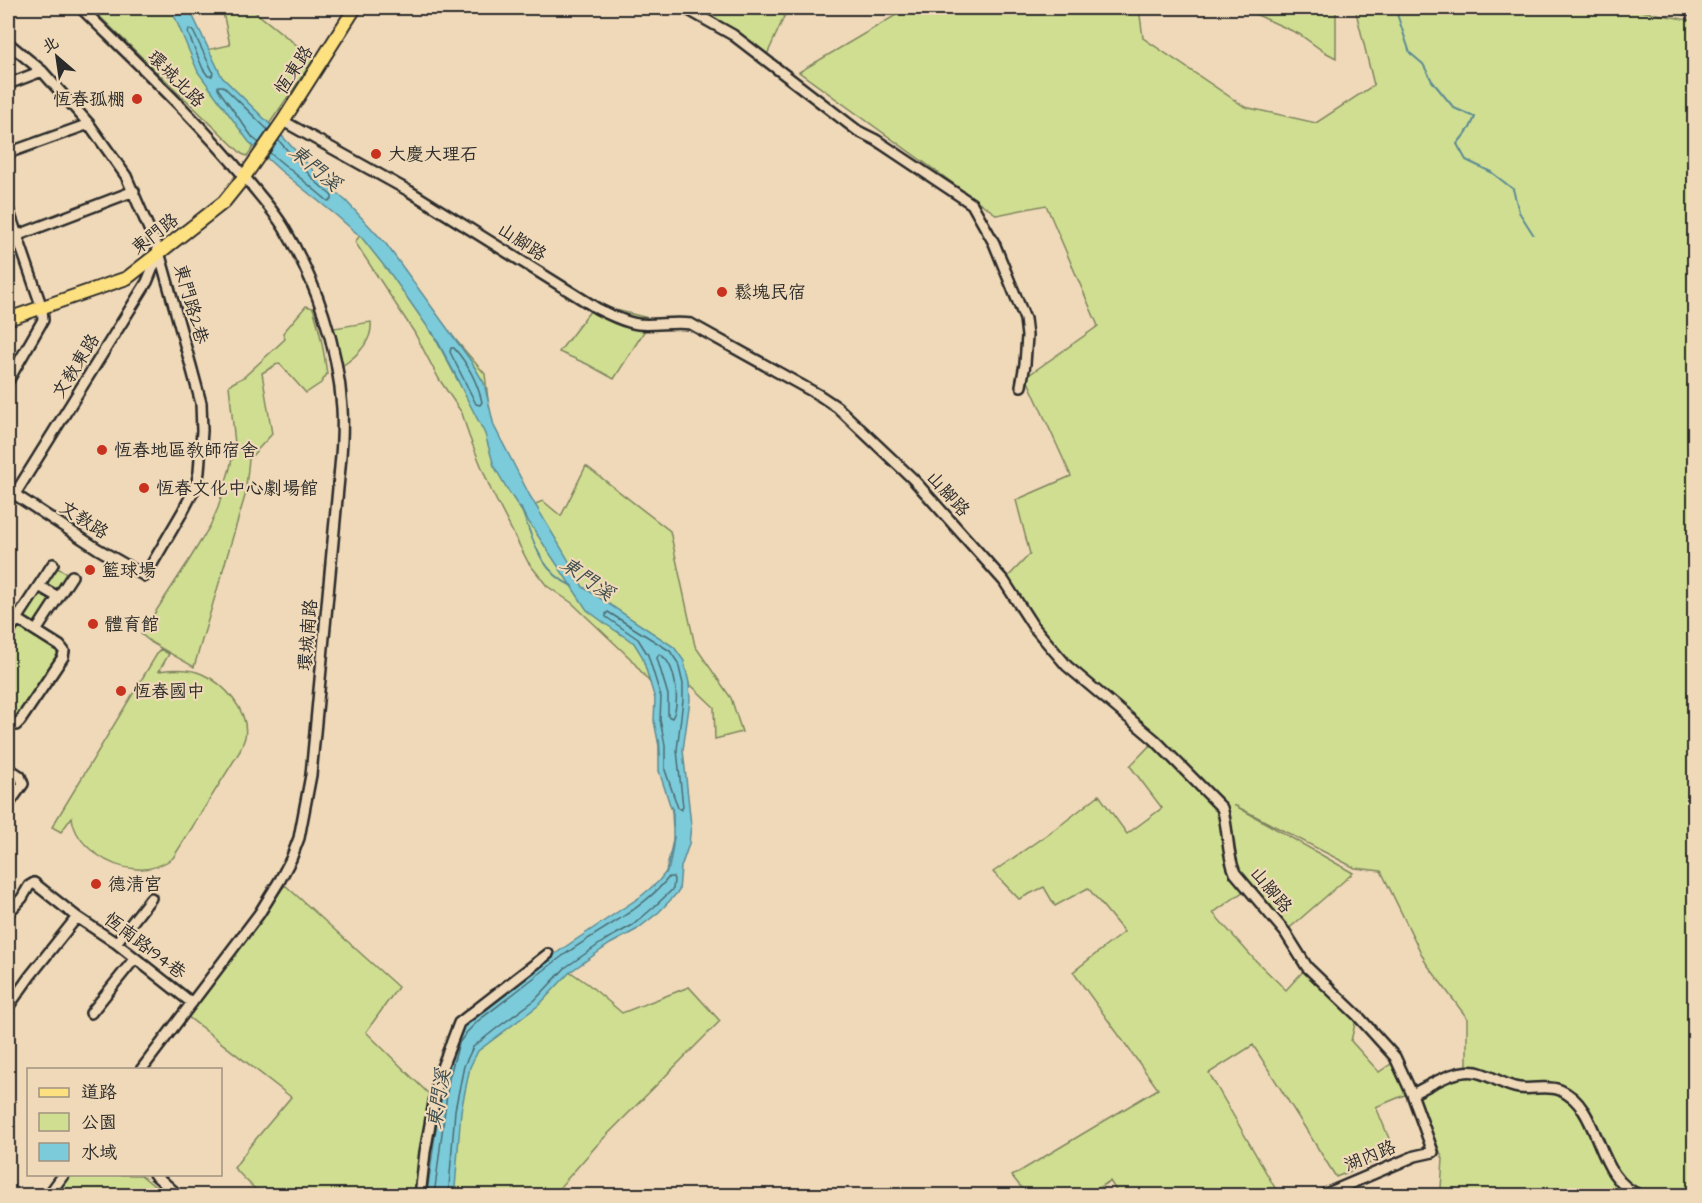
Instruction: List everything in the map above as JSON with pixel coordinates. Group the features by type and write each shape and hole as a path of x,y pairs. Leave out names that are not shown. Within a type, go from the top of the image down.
{"main road":[{"name":"恆東路","path":"281,123 355,8"},
{"name":"東門路","path":"8,319 127,278 224,202 281,123"}],"street":[{"name":"環城北路","path":"81,8 192,119 244,177"},
{"path":"685,8 734,35 858,131 876,140 972,204 994,243 1025,319 1027,336 1021,386"},
{"path":"1683,8 1695,10"},
{"name":"東門路2巷","path":"8,43 42,71 89,124 126,176 159,252 201,404 201,455 196,486 145,576"},
{"path":"8,84 42,71"},
{"name":"山腳路","path":"281,123 409,190 598,309 639,324 682,322 691,324 837,407 913,479 974,546 1004,581 1033,627 1067,666 1155,740 1222,808 1227,821 1231,864 1235,873 1285,932 1307,967 1358,1015 1395,1057 1412,1094 1433,1152"},
{"path":"8,153 89,124"},
{"name":"環城南路","path":"143,1068 259,914 280,880 299,838 311,776 342,437 342,406 332,345 314,291 283,227 244,177"},
{"path":"12,237 134,191"},
{"path":"8,209 12,237 42,308 43,320 8,381"},
{"name":"文教東路","path":"11,492 129,312 147,282 159,252"},
{"name":"文教路","path":"11,492 98,549 145,576"},
{"path":"8,633 53,564"},
{"path":"36,631 72,576"},
{"path":"39,586 58,597"},
{"path":"8,722 16,725 20,721 63,657 64,651 60,646 17,619"},
{"path":"8,768 20,776 23,784 8,805"},
{"name":"恆南路194巷","path":"8,912 34,883 192,1003"},
{"path":"116,944 151,898"},
{"name":"恆南路194巷","path":"8,1007 77,917"},
{"path":"420,1196 425,1152 439,1075 457,1026 469,1014 548,954"},
{"path":"92,1013 135,958"},
{"path":"1412,1094 1459,1072 1476,1072 1519,1088 1542,1087 1560,1090 1573,1099 1587,1117 1610,1169 1616,1177 1623,1185 1642,1196"},
{"name":"湖內路","path":"1321,1196 1415,1156 1433,1152"},
{"path":"48,1196 63,1176"},
{"path":"156,1176 179,1196"}],"green space":[{"path":"91,8 173,8 207,50 230,45 222,8 250,8 314,59 247,156 242,154"},
{"path":"685,8 788,8 766,57"},
{"path":"908,8 1139,8 1143,38 1245,107 1316,123 1374,85 1355,8 1625,8 1694,21 1694,1195 1444,1195 1441,1188 1443,1159 1416,1095 1467,1070 1467,1018 1426,963 1381,871 1355,868 1234,805 1353,873 1285,932 1247,889 1213,913 1254,959 1286,990 1307,967 1357,1015 1351,1041 1379,1072 1394,1062 1407,1094 1376,1107 1395,1153 1336,1177 1253,1045 1209,1073 1279,1195 1119,1195 1110,1181 1086,1195 1027,1195 1012,1176 1158,1089 1073,972 1124,932 1088,888 1055,906 1044,887 1019,899 993,872 1099,795 1127,834 1162,808 1130,766 1154,741 1067,666 1004,581 1030,554 1016,500 1071,476 1026,377 1098,326 1046,205 997,215 799,72"},
{"path":"1242,8 1336,8 1336,58 1299,34"},
{"path":"367,226 442,324 485,374 490,417 522,509 543,501 561,516 586,466 670,531 695,646 731,698 742,732 715,739 714,707 677,672 652,685 630,658 572,603 547,586 528,562 491,490 462,413 439,379 414,332 355,242"},
{"path":"597,302 612,309 652,319 614,379 559,352"},
{"path":"306,306 313,308 322,341 327,374 321,383 306,393 279,363 262,373 272,434 249,459 245,496 194,667 152,643 141,634 210,526 218,508 235,444 229,385 244,377 285,339 283,333"},
{"path":"371,322 367,342 353,358 342,366 334,328"},
{"path":"54,566 70,575 57,594 43,585"},
{"path":"40,590 54,598 36,627 22,618"},
{"path":"19,625 58,649 61,655 14,722 8,719 8,641"},
{"path":"160,649 169,654 159,671 197,672 210,678 227,691 243,718 245,737 240,751 173,858 151,868 127,868 105,860 87,846 75,828 72,817 61,832 52,827"},
{"path":"285,885 398,987 366,1032 448,1113 455,1069 556,962 588,984 622,1013 689,987 720,1021 597,1145 553,1195 262,1196 234,1168 291,1097 187,1016"},
{"path":"63,1176 142,1176 165,1195 48,1196"}],"water":[{"path":"171,8 189,8 222,77 386,244 471,361 484,383 494,426 530,496 583,587 674,647 684,661 690,700 683,750 691,825 689,844 681,867 679,891 659,912 636,930 610,944 570,972 539,1005 478,1051 470,1067 461,1111 455,1188 458,1195 428,1195 428,1187 443,1077 462,1028 475,1015 562,949 640,897 658,882 669,868 673,846 673,814 659,771 659,746 654,721 655,699 642,656 634,643 587,610 509,492 494,466 485,434 438,342 392,276 362,238 249,142 198,72"}],"waterway":[{"path":"1395,8 1410,53 1423,64 1432,81 1454,108 1475,117 1470,128 1457,144 1466,160 1491,172 1513,189 1519,212 1533,234"},
{"name":"東門溪","path":"432,332 458,380"},
{"name":"東門溪","path":"521,508 545,563 561,580 572,586"},
{"name":"東門溪","path":"659,740 660,755"},
{"name":"東門溪","path":"672,807 673,826"},
{"name":"東門溪","path":"666,873 674,837"}],"place":[{"name":"恆春孤棚","path":"137,99"},
{"name":"大慶大理石","path":"376,154"},
{"name":"鬆塊民宿","path":"722,292"},
{"name":"恆春地區教師宿舍","path":"102,450"},
{"name":"恆春文化中心劇場館","path":"144,488"},
{"name":"籃球場","path":"90,570"},
{"name":"體育館","path":"93,624"},
{"name":"恆春國中","path":"121,691"},
{"name":"德清宮","path":"96,884"}]}
